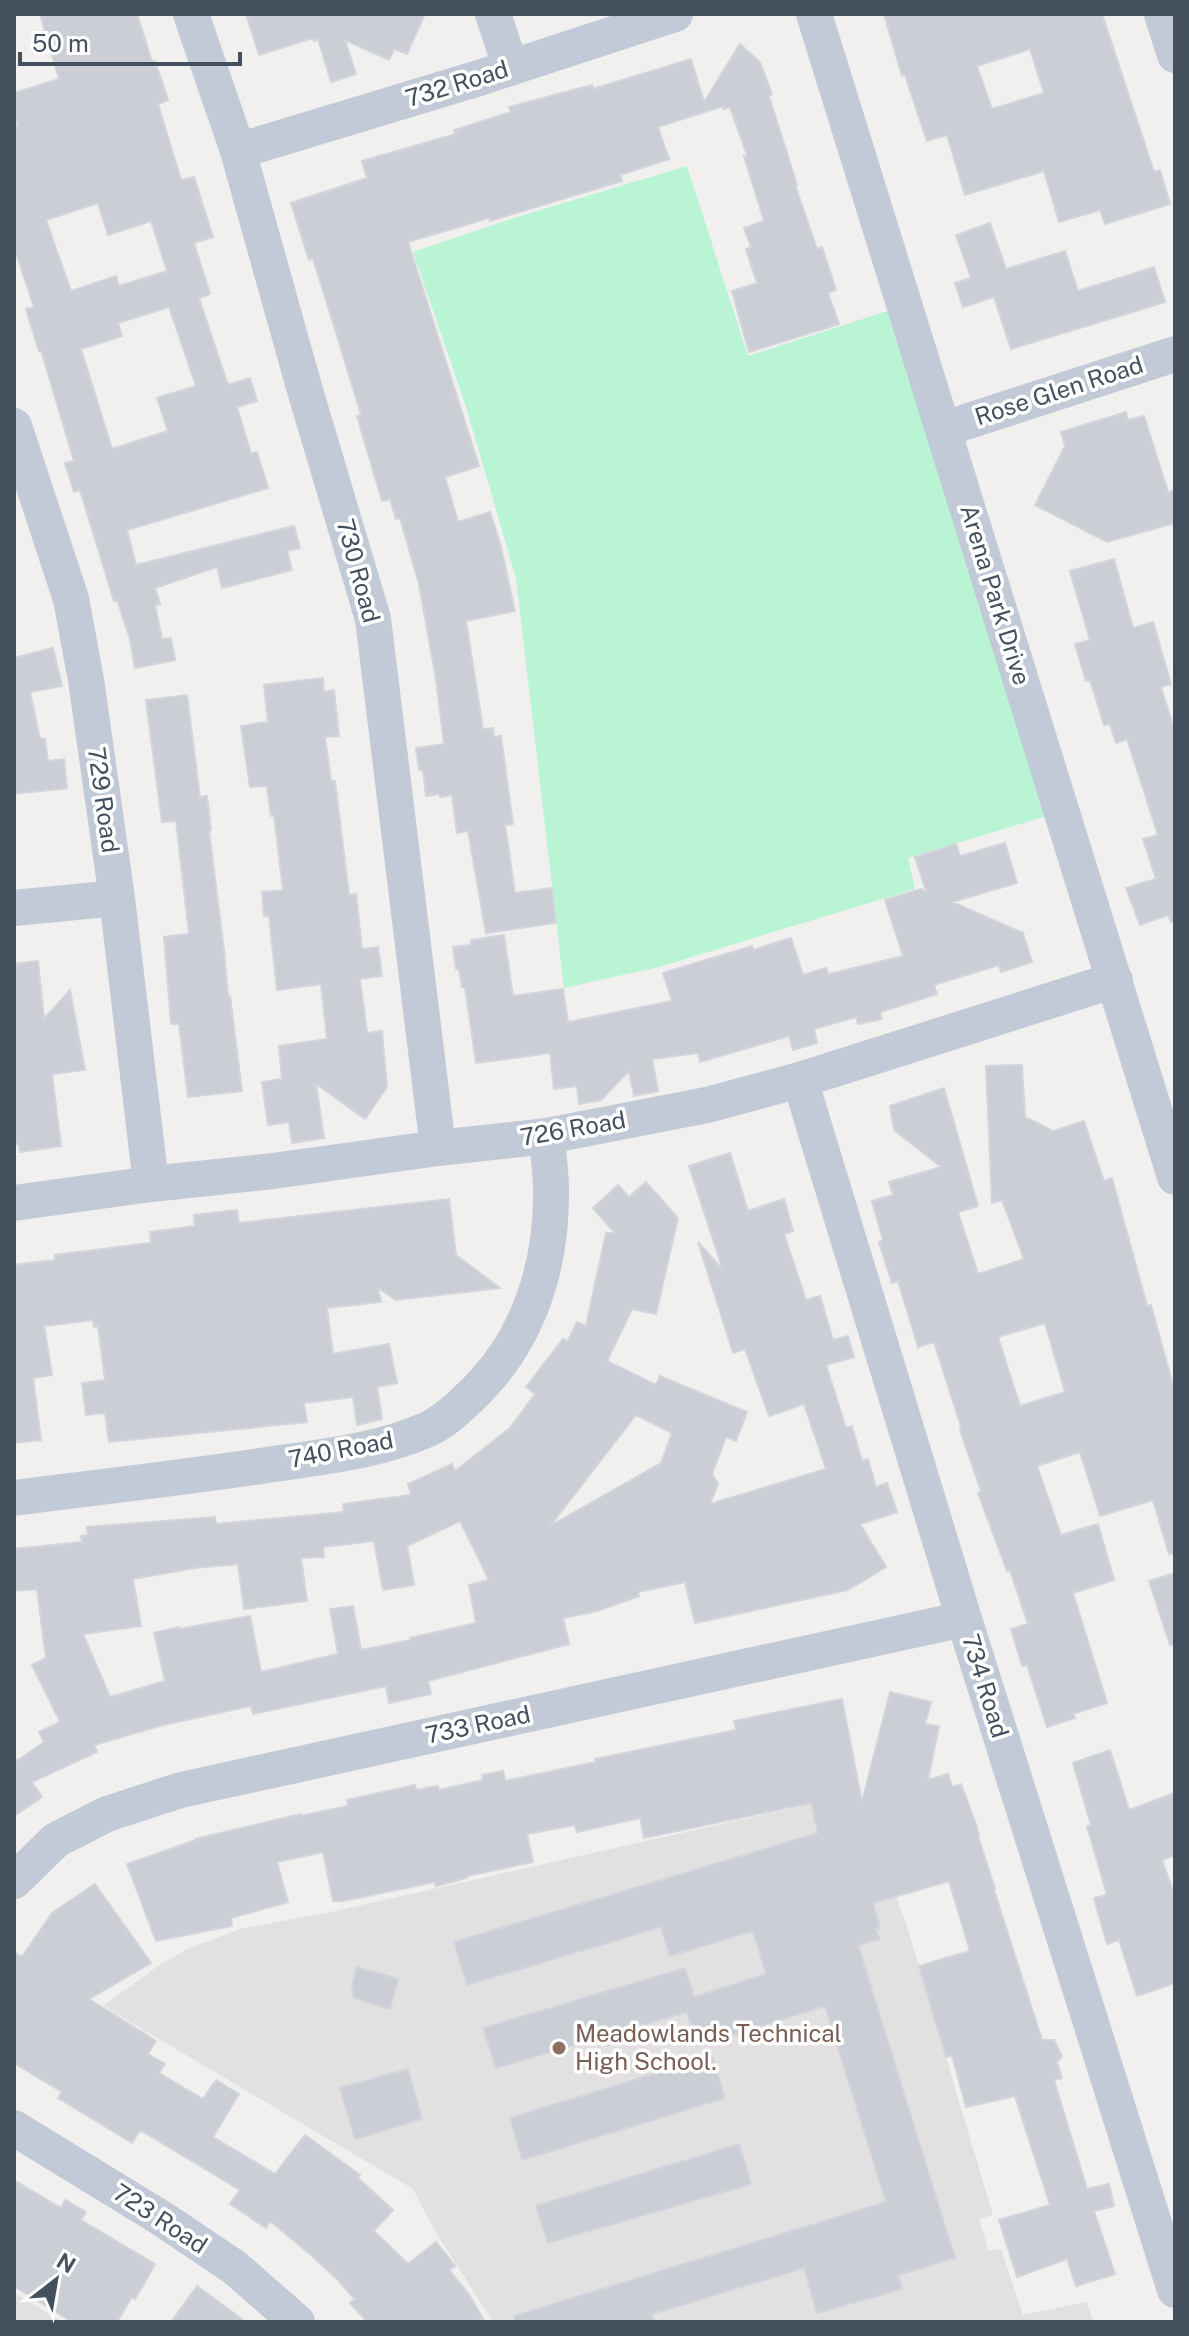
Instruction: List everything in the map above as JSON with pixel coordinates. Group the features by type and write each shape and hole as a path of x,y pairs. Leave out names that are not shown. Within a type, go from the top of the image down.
{"street":[{"name":"730 Road","path":"191,14 238,151 373,619 438,1148"},
{"path":"493,14 511,68"},
{"name":"732 Road","path":"238,151 511,68 675,14"},
{"name":"Arena Park Drive","path":"814,14 1175,1177"},
{"name":"Rose Glen Road","path":"944,429 1175,354"},
{"name":"729 Road","path":"14,426 71,599 86,680 117,898 151,1184"},
{"path":"14,908 117,898"},
{"name":"726 Road","path":"14,1203 547,1136 707,1105 800,1080 1115,980"},
{"name":"734 Road","path":"800,1080 964,1619 1175,2290"},
{"name":"740 Road","path":"14,1498 373,1449 429,1429 461,1405 496,1371 531,1310 540,1283 549,1235 551,1190 547,1136"},
{"name":"733 Road","path":"14,1881 56,1840 107,1814 181,1790 964,1619"},
{"name":"723 Road","path":"14,2128 161,2218 234,2267 297,2322"}],"shaded area":[{"name":"Meadowlands Technical High School.","path":"860,1793 909,1933 993,2215 979,2219 989,2251 1001,2249 1023,2315 1087,2302 1093,2322 493,2322 435,2231 413,2189 103,2006 185,1950 240,1929 335,1911"},
{"path":"14,2293 63,2322 14,2322"}],"green space":[{"path":"687,166 748,356 906,305 1063,811 908,858 915,889 659,967 564,988 516,578 466,407 413,252"}],"building":[{"path":"40,14 137,14 168,100 158,104 181,180 194,177 213,237 194,243 210,294 199,298 228,385 250,378 257,401 237,407 251,454 257,452 268,488 127,530 136,565 294,526 300,548 287,551 292,570 222,588 217,567 155,588 160,604 155,605 162,639 171,638 175,660 135,668 130,639 117,600 114,601 80,490 74,492 65,463 74,461 26,309 34,307 14,247 14,127 18,126 14,93 59,79","holes":["98,203 108,235 151,221 167,271 119,286 116,276 71,291 46,220","169,307 196,386 157,398 168,431 112,449 81,349 122,336 118,323"]},
{"path":"246,14 425,14 407,54 394,49 389,60 345,40 356,74 331,82 318,39 259,55"},
{"path":"884,14 1102,14 1154,172 1160,170 1170,204 1105,224 1100,210 1059,222 1044,171 965,195 947,135 927,141 905,75 902,76","holes":["1030,49 1044,93 992,109 977,66"]},
{"path":"740,44 760,62 772,94 769,96 795,185 817,249 822,247 836,290 828,293 839,324 749,352 732,291 757,283 746,249 751,247 744,228 764,221 744,156 747,155 730,107 724,109 723,106 658,127 669,159 620,175 622,181 408,242 479,466 445,477 458,522 490,512 515,611 466,621 483,729 493,728 494,737 501,736 513,824 505,825 515,893 552,888 556,923 486,933 468,831 457,833 452,795 426,796 423,770 419,770 416,748 444,744 419,584 400,518 396,519 390,499 382,501 357,416 361,415 335,329 291,203 367,178 362,161 456,134 454,130 511,112 509,107 592,85 593,89 691,59 704,102"},
{"path":"990,223 1006,269 1065,251 1078,291 1154,267 1165,302 1011,349 994,297 963,307 955,283 971,278 956,235"},
{"path":"1126,412 1128,420 1144,416 1168,492 1175,490 1175,523 1107,542 1035,505 1065,446 1061,432"},
{"path":"1114,559 1133,628 1153,622 1171,684 1161,687 1175,733 1175,921 1171,922 1168,915 1140,925 1126,888 1156,879 1143,839 1158,835 1127,739 1116,743 1110,724 1104,725 1075,644 1090,640 1070,571"},
{"path":"53,648 62,686 30,692 40,739 45,739 48,761 64,759 67,788 14,794 14,658"},
{"path":"323,678 324,692 334,690 339,736 325,737 331,781 335,781 349,895 356,894 362,949 378,947 382,976 360,979 367,1033 382,1031 387,1087 365,1119 316,1084 324,1138 292,1143 289,1122 268,1125 262,1082 282,1079 279,1046 327,1039 321,984 277,990 269,916 264,916 262,892 283,890 274,815 271,816 267,786 250,787 241,726 268,722 264,685"},
{"path":"187,695 200,797 207,796 228,996 242,1091 188,1097 179,1024 171,1024 164,937 189,934 176,821 162,822 146,700"},
{"path":"1005,843 1017,883 952,902 1023,933 1032,962 1001,972 999,965 934,985 937,994 880,1012 882,1019 858,1024 856,1017 814,1029 817,1043 793,1050 789,1036 700,1062 698,1053 652,1059 658,1091 634,1096 629,1071 601,1100 579,1104 577,1086 554,1089 550,1053 476,1063 465,987 462,987 459,969 456,969 453,947 471,945 471,940 504,935 513,996 563,989 568,1022 672,1001 663,973 752,946 753,950 791,938 803,975 826,968 828,974 903,956 885,900 921,889 926,891 915,857 956,844 960,856"},
{"path":"38,961 44,1019 70,990 85,1070 52,1074 61,1146 20,1152 19,1144 14,1144 14,964"},
{"path":"1022,1065 1025,1117 1053,1131 1084,1121 1104,1181 1112,1178 1147,1306 1151,1305 1175,1393 1175,1553 1169,1554 1153,1500 1100,1516 1080,1452 1037,1466 1061,1535 1098,1524 1114,1580 1073,1593 1107,1703 1073,1714 1075,1718 1047,1727 1027,1665 1022,1666 1011,1629 1028,1624 1010,1570 1007,1571 978,1493 981,1491 934,1342 918,1347 898,1281 892,1283 879,1242 883,1240 872,1201 893,1195 889,1182 941,1167 894,1130 890,1106 944,1088 978,1206 958,1212 978,1274 1024,1259 1002,1200 992,1203 986,1066","holes":["1045,1323 1065,1392 1020,1406 998,1337"]},
{"path":"730,1153 748,1211 784,1199 793,1231 784,1234 806,1300 820,1296 833,1340 848,1336 854,1357 826,1365 846,1428 852,1426 862,1461 868,1459 876,1487 887,1483 897,1512 860,1524 886,1567 848,1590 695,1623 685,1582 638,1592 639,1596 597,1611 563,1618 569,1644 428,1681 431,1694 389,1703 386,1686 253,1714 251,1706 163,1725 94,1745 97,1752 32,1782 42,1797 14,1816 14,1757 17,1761 44,1742 39,1732 60,1722 32,1665 46,1658 37,1589 14,1591 14,1549 82,1542 81,1536 88,1535 87,1527 215,1517 216,1524 344,1512 343,1504 411,1495 408,1484 452,1464 455,1471 510,1428 535,1394 526,1387 563,1339 568,1341 577,1322 586,1326 606,1233 615,1233 593,1208 618,1185 629,1197 646,1182 678,1218 656,1314 632,1309 607,1361 656,1385 660,1376 747,1412 736,1441 726,1437 712,1474 718,1484 710,1504 826,1469 804,1404 769,1416 745,1349 733,1353 698,1242 723,1270 689,1166","holes":["636,1415 672,1433 661,1463 550,1526","460,1521 489,1580 469,1585 476,1623 361,1650 353,1606 330,1609 338,1654 261,1672 250,1616 179,1627 154,1633 165,1681 110,1697 83,1634 141,1626 133,1579 195,1568 238,1564 244,1609 307,1601 301,1558 324,1557 323,1547 374,1541 383,1590 414,1585 407,1546"]},
{"path":"449,1199 456,1255 500,1288 396,1300 378,1288 381,1302 327,1308 333,1354 389,1344 397,1383 377,1387 382,1419 357,1425 353,1397 304,1403 307,1422 109,1442 105,1413 86,1415 82,1383 105,1380 98,1326 94,1327 93,1320 44,1326 52,1375 33,1378 41,1440 14,1443 14,1265 55,1260 55,1255 151,1243 150,1232 195,1226 194,1215 237,1210 239,1223"},
{"path":"1175,1573 1175,1645 1170,1645 1149,1581"},
{"path":"890,1692 931,1702 925,1724 939,1726 928,1780 948,1774 952,1787 961,1784 1042,2040 1054,2040 1062,2056 1057,2062 1062,2078 1054,2080 1087,2189 1109,2184 1114,2206 1094,2211 1115,2274 1076,2286 1067,2259 1017,2277 999,2220 1050,2205 1015,2096 966,2107 952,2055 946,2057 919,1966 970,1951 949,1881 873,1903 880,1928 876,1929 879,1939 858,1945 955,2258 898,2275 902,2289 817,2313 804,2268 652,2314 654,2322 515,2322 514,2316 886,2202 825,2006 697,2046 687,2012 496,2068 483,2028 685,1968 694,1997 766,1974 753,1931 670,1956 661,1927 467,1985 454,1942 818,1833 811,1803 644,1838 640,1818 577,1832 575,1825 527,1834 533,1862 436,1886 435,1882 343,1901 333,1901 323,1852 277,1862 288,1902 231,1918 232,1926 156,1941 127,1864 195,1839 348,1806 347,1800 415,1785 416,1790 438,1786 439,1790 483,1780 482,1775 503,1771 505,1781 736,1730 734,1721 842,1699 862,1802"},
{"path":"1110,1750 1129,1810 1175,1793 1175,1855 1162,1860 1175,1897 1175,1983 1137,1996 1119,1940 1107,1944 1094,1898 1107,1895 1073,1763"},
{"path":"95,1884 151,1963 89,1999 156,2041 148,2054 165,2064 159,2073 203,2099 216,2080 239,2094 213,2137 275,2174 305,2135 360,2175 358,2178 393,2210 374,2231 408,2264 436,2242 455,2266 449,2270 468,2293 485,2322 367,2322 350,2303 355,2299 312,2256 270,2221 266,2228 230,2204 240,2190 140,2130 132,2143 58,2098 62,2092 14,2063 14,1952 22,1957 52,1913"},
{"path":"357,1967 398,1979 390,2009 354,1998 352,1985"},
{"path":"712,2056 725,2098 522,2160 510,2118"},
{"path":"408,2069 422,2119 355,2139 340,2088"},
{"path":"739,2144 751,2184 548,2243 536,2206"},
{"path":"14,2180 61,2208 65,2200 86,2212 81,2220 155,2264 135,2299 132,2297 117,2322 72,2322 14,2286"},
{"path":"197,2286 246,2322 171,2322"}],"place":[{"name":"Meadowlands Technical High School.","path":"559,2048"}]}
